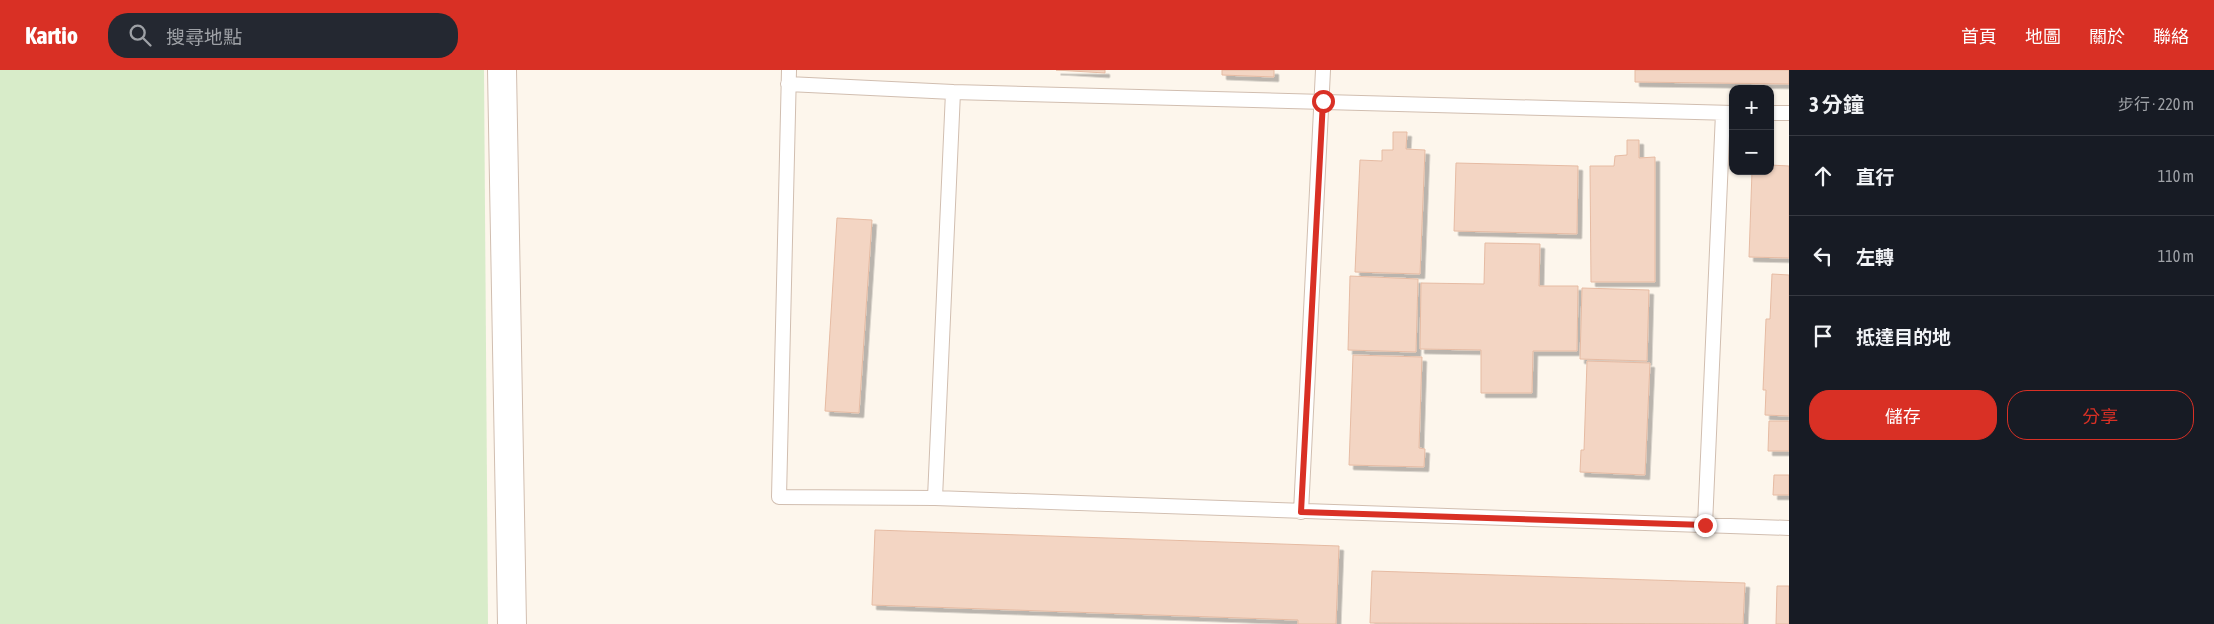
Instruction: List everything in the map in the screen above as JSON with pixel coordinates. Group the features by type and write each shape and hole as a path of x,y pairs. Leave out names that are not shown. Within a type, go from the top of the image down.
{"street":[{"path":"502,70 512,624"}],"lane":[{"path":"789,70 779,497 935,498 1789,528"},
{"path":"1301,512 1324,70"},
{"path":"788,84 953,92 1728,113 1705,525"},
{"path":"935,498 953,92"},
{"path":"1774,113 1789,114"}],"green space":[{"path":"0,70 484,70 488,624 0,624"}],"building":[{"path":"1056,70 1105,70 1105,73"},
{"path":"1222,70 1274,70 1274,77 1222,75"},
{"path":"1635,70 1789,70 1789,84 1635,82"},
{"path":"1393,132 1407,132 1406,149 1425,150 1420,274 1355,272 1360,160 1382,161 1382,150 1393,150"},
{"path":"1627,140 1639,140 1639,158 1655,157 1655,282 1591,282 1590,166 1614,166 1615,156 1627,155"},
{"path":"1456,163 1578,166 1577,234 1454,231"},
{"path":"1774,165 1789,166 1789,258 1749,257 1752,175 1774,175"},
{"path":"837,218 872,220 859,413 825,411"},
{"path":"1485,243 1540,244 1539,286 1578,286 1577,351 1533,351 1532,393 1481,393 1481,350 1420,349 1421,283 1484,284"},
{"path":"1772,274 1789,275 1789,416 1765,415 1766,390 1763,390 1766,319 1770,319"},
{"path":"1350,276 1418,279 1416,352 1348,350"},
{"path":"1582,288 1649,290 1647,361 1580,359"},
{"path":"1353,355 1422,357 1419,448 1425,449 1424,467 1349,465"},
{"path":"1587,361 1650,363 1645,475 1580,472 1581,450 1584,450"},
{"path":"1769,421 1789,421 1789,451 1768,451"},
{"path":"1774,475 1789,475 1789,495 1773,495"},
{"path":"875,530 1339,546 1336,624 1298,624 1298,620 872,605"},
{"path":"1372,571 1745,583 1743,624 1370,623"},
{"path":"1777,586 1789,586 1789,624 1776,624"}],"route":[{"path":"1323,101 1301,512 1705,525"}]}
